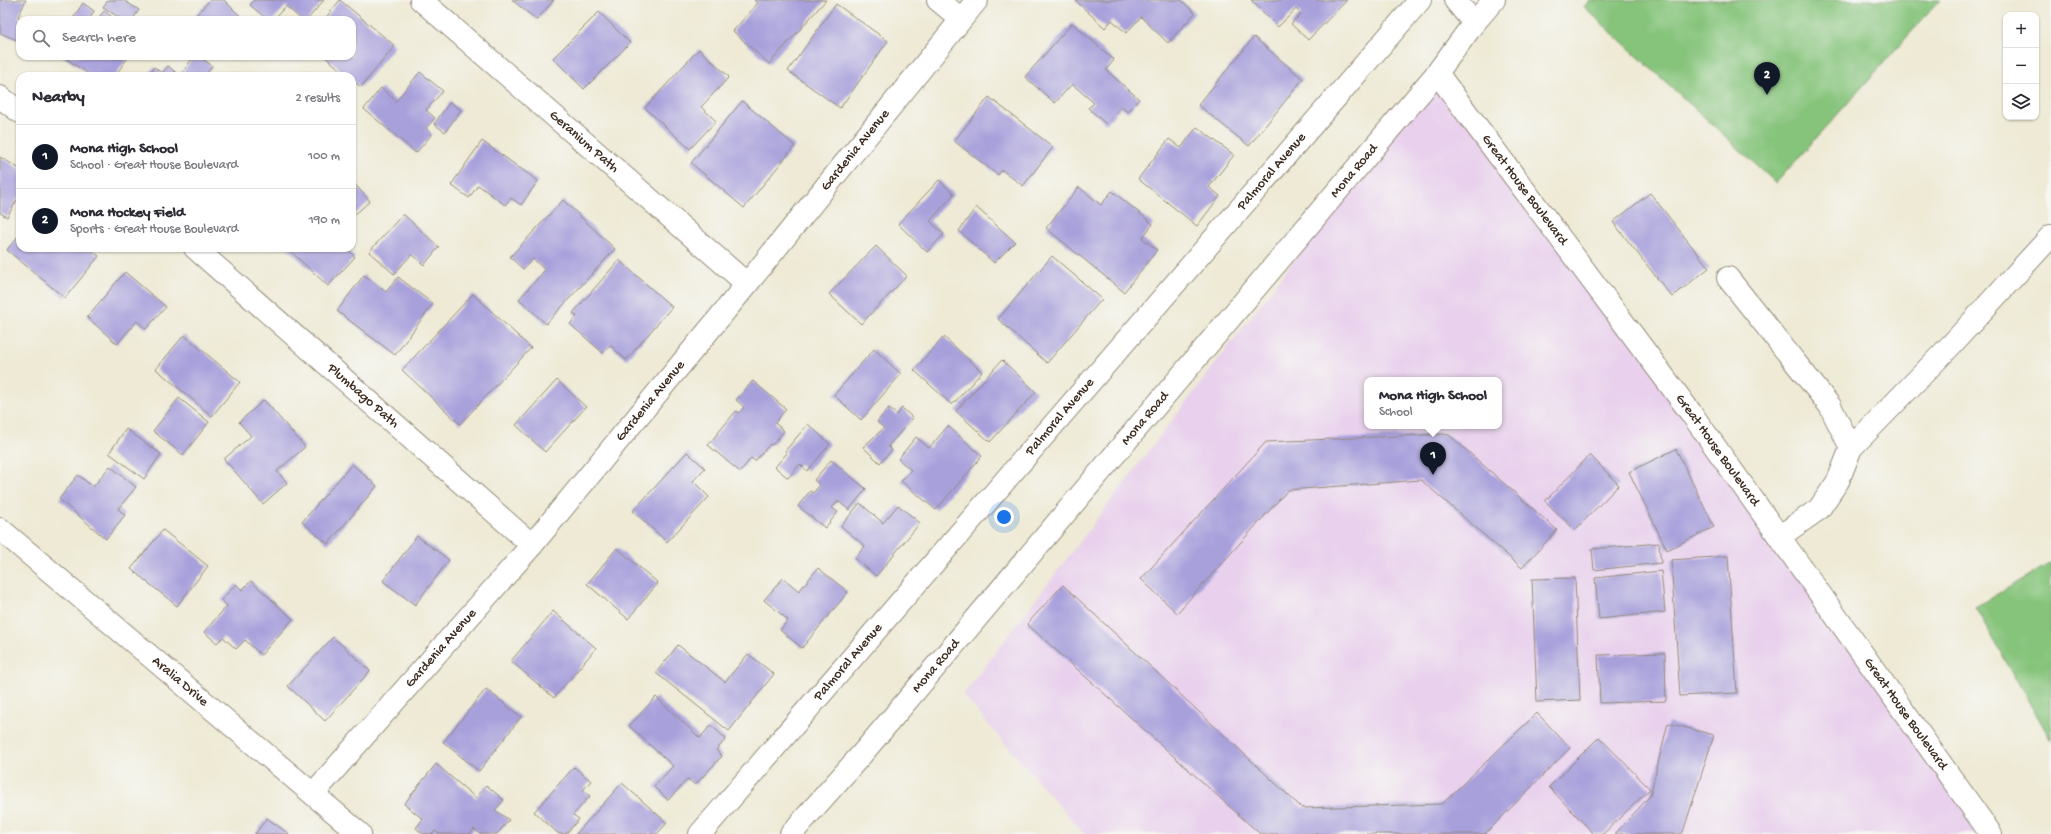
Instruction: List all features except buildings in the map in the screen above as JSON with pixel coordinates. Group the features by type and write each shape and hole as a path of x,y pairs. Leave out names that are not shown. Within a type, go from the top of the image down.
{"street":[{"name":"Geranium Path","path":"421,0 748,284"},
{"path":"938,0 961,19"},
{"name":"Gardenia Avenue","path":"314,794 532,545 748,284 977,0"},
{"name":"Palmoral Avenue","path":"700,834 1420,0"},
{"path":"1455,0 1474,23"},
{"name":"Mona Road","path":"791,834 866,749 1437,72 1474,23 1494,0"},
{"name":"Great House Boulevard","path":"1437,72 1691,413 1991,834"},
{"path":"0,97 16,109"},
{"path":"1779,537 1819,509 1838,481 1851,448 1952,344 2051,236"},
{"name":"Plumbago Path","path":"200,252 532,545"},
{"path":"1728,278 1830,406 1851,448"},
{"name":"Aralia Drive","path":"0,529 360,834"}],"shaded area":[{"path":"1437,73 1991,834 1084,834 963,695"}],"green space":[{"path":"1590,0 1940,0 1776,183 1584,7"},
{"path":"2051,563 2051,740 1975,607"}],"place":[{"name":"Mona Hockey Field","path":"1767,95"},
{"name":"Mona High School","path":"1433,475"}]}
